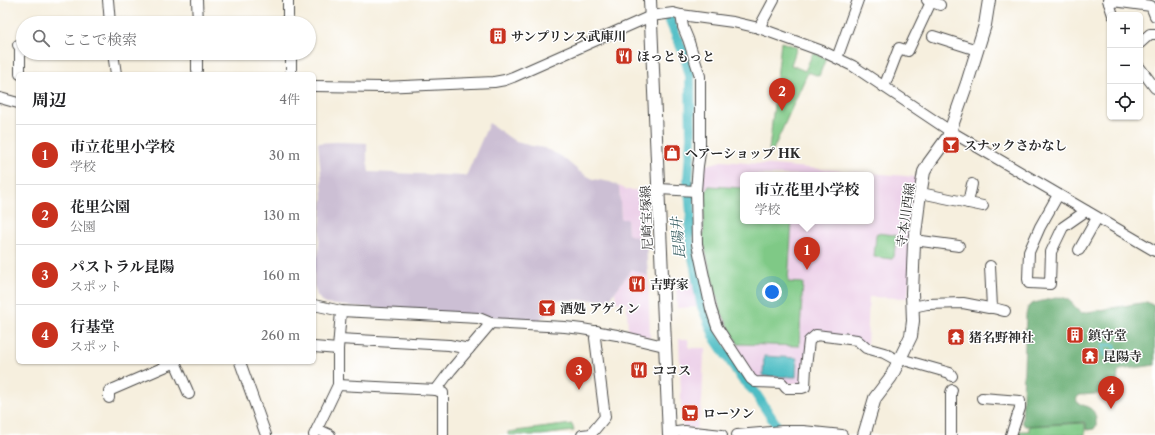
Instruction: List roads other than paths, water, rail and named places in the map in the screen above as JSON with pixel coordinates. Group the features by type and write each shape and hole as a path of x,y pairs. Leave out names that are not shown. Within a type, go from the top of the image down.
{"main road":[{"name":"尼崎宝塚線","path":"650,0 668,434"},
{"name":"寺本川西線","path":"864,435 875,398 891,377 911,336 913,321 912,293 914,240 924,172 948,137 985,25 989,0"}],"street":[{"path":"108,0 109,16"},
{"path":"197,0 198,16"},
{"path":"288,0 288,16"},
{"path":"759,28 774,0"},
{"path":"837,58 858,0"},
{"path":"1112,12 1109,2 1113,1 1151,6 1155,16"},
{"path":"884,87 899,48 911,52 932,3"},
{"path":"316,86 382,87 494,82 505,80 651,16 673,13 733,22 759,28 792,39 853,66 950,131 1155,251"},
{"path":"681,15 683,27 700,76 700,153 696,191 696,244 711,309 718,326 751,379 755,382 782,384 786,388 805,387 809,341 816,335 857,340 866,348 884,353 895,360 950,373 952,376"},
{"path":"1143,40 1150,34 1155,34"},
{"path":"933,36 977,50"},
{"path":"20,60 20,72"},
{"path":"114,60 116,72"},
{"path":"197,60 198,70"},
{"path":"291,60 291,72"},
{"path":"1143,72 1155,88"},
{"path":"0,98 16,102"},
{"path":"968,203 972,184"},
{"path":"659,189 696,191"},
{"path":"921,193 983,206"},
{"path":"1058,195 1040,227 1029,252 1029,283 1054,284 1051,252 1063,227 1086,211"},
{"path":"1079,250 1097,218"},
{"path":"914,240 959,246"},
{"path":"990,266 992,308"},
{"path":"913,307 927,304 963,304 1005,311"},
{"path":"316,305 341,311 479,318 491,323 565,327 617,335 664,346"},
{"path":"330,435 316,432 338,385 338,344 341,311"},
{"path":"436,390 450,370 491,323"},
{"path":"582,435 591,434 605,417 594,338 597,332"},
{"path":"316,347 338,344 449,345 469,349"},
{"path":"109,398 109,391 171,364"},
{"path":"177,364 189,394"},
{"path":"241,364 266,435"},
{"path":"338,385 436,390 444,393 443,435"},
{"path":"951,435 952,390"},
{"path":"982,398 1020,401 1020,408 1011,435"},
{"path":"668,434 685,431 722,435"},
{"path":"737,435 803,431 842,435"}],"water":[{"path":"764,356 797,358 796,377 763,376"}],"waterway":[{"name":"昆陽井","path":"669,19 684,54 690,76 691,138 688,180 691,212 689,239 701,304 716,340 742,379 754,391 775,423 779,435"},
{"path":"1103,345 1115,345 1115,355 1104,355 1103,345"}],"place":[{"name":"サンプリンス武庫川","path":"498,36"},
{"name":"ほっともっと","path":"624,56"},
{"name":"花里公園","path":"782,111"},
{"name":"スナックさかなし","path":"951,145"},
{"name":"ヘアーショップ HK","path":"672,153"},
{"name":"市立花里小学校","path":"807,270"},
{"name":"吉野家","path":"637,284"},
{"name":"酒処 アゲィン","path":"547,308"},
{"name":"鎮守堂","path":"1075,335"},
{"name":"猪名野神社","path":"956,337"},
{"name":"昆陽寺","path":"1090,356"},
{"name":"ココス","path":"639,370"},
{"name":"パストラル昆陽","path":"579,390"},
{"name":"行基堂","path":"1111,409"},
{"name":"ローソン","path":"690,413"}]}
